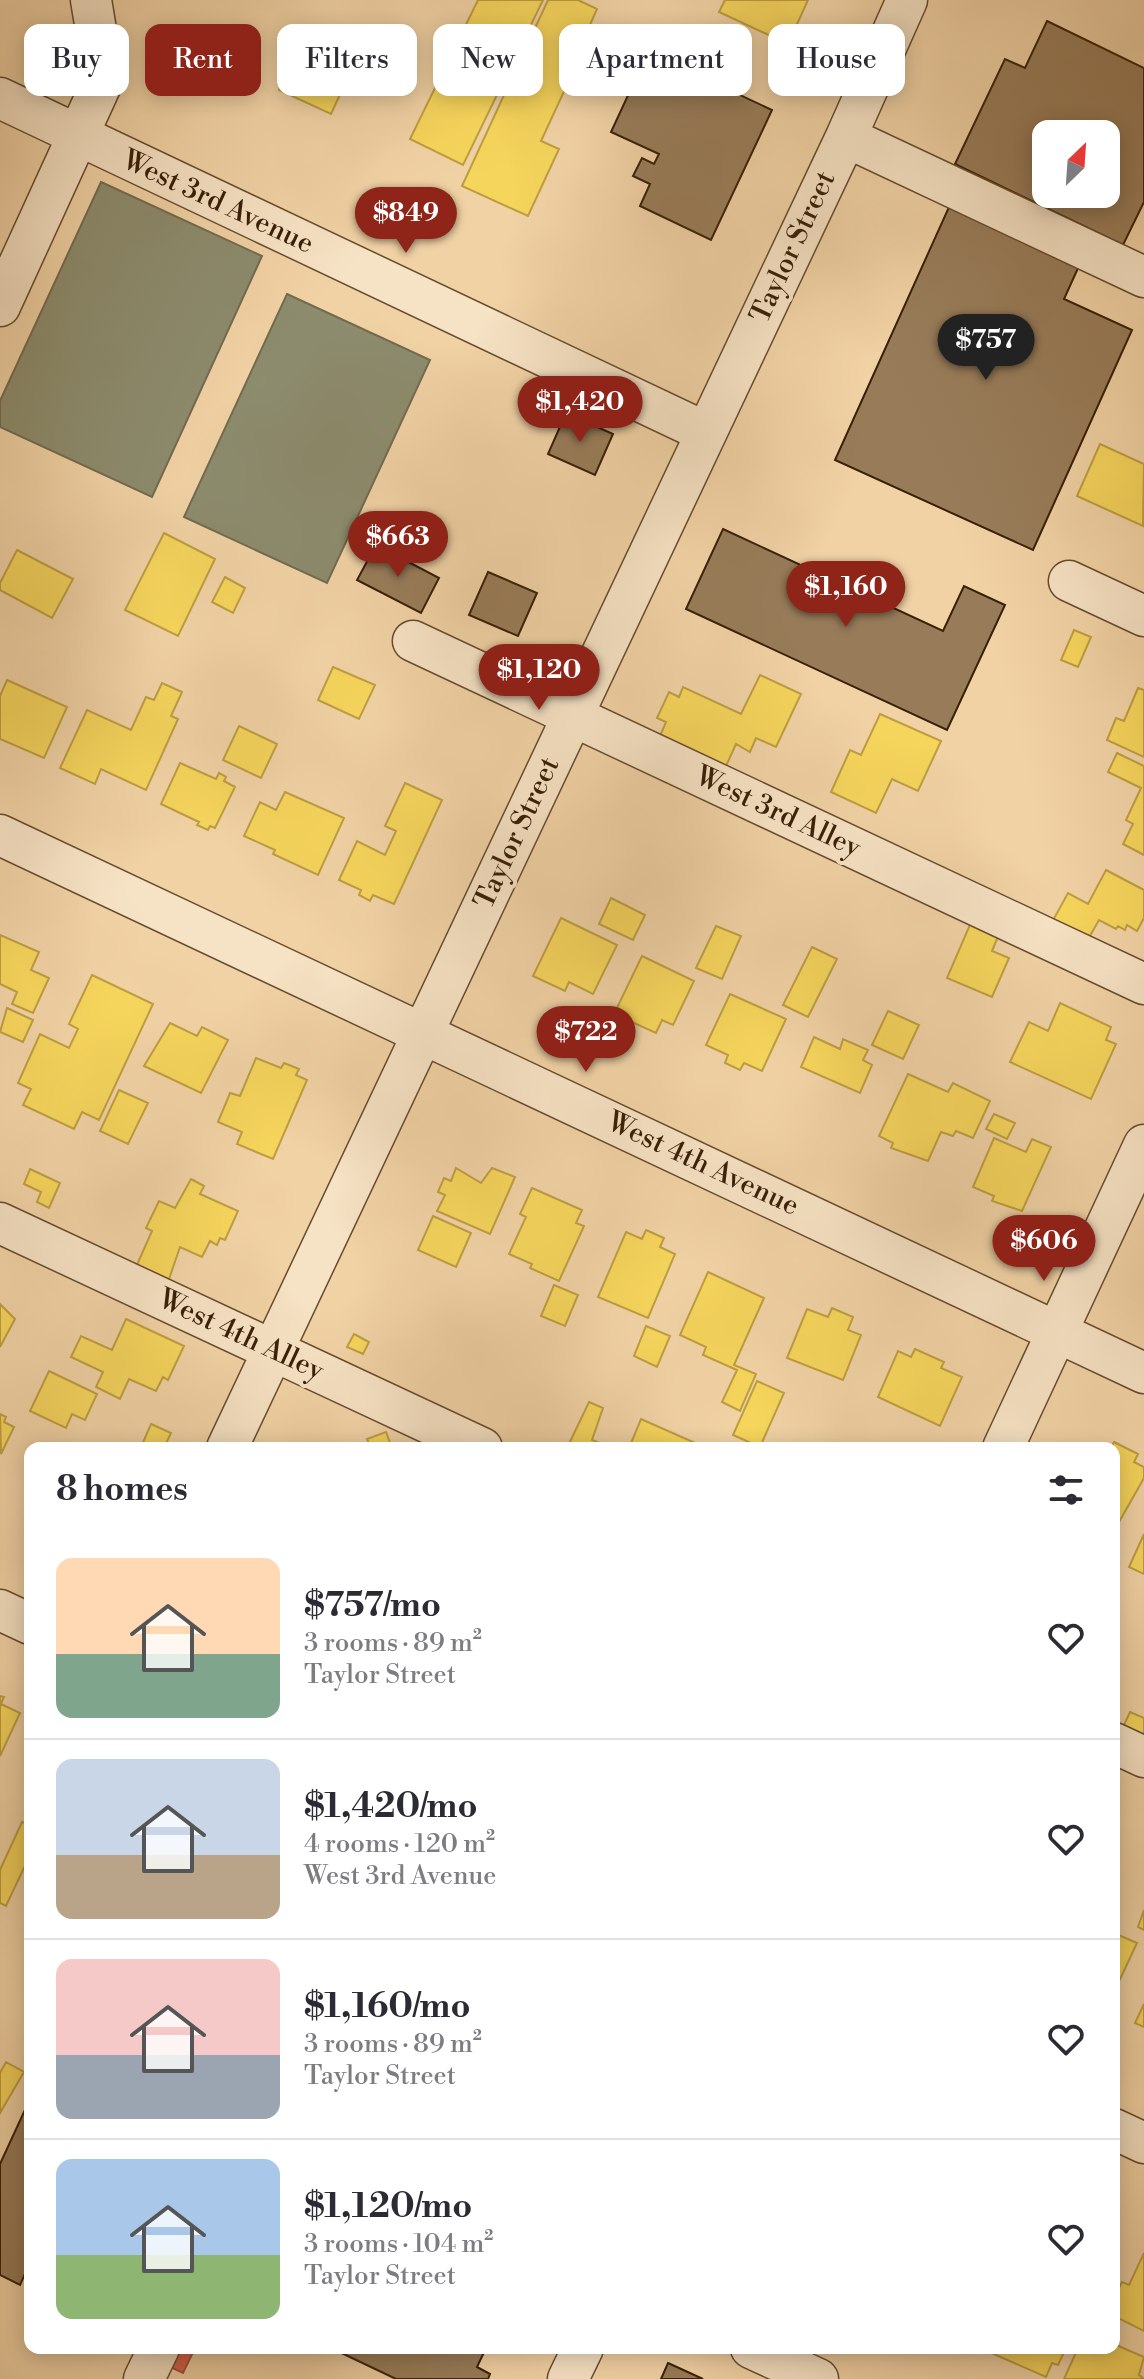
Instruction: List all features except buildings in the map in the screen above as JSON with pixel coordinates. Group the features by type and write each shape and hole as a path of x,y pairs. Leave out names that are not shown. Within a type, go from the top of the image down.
{"street":[{"path":"0,306 96,98 103,72 91,0"},
{"name":"Taylor Street","path":"230,1442 846,137 907,0"},
{"name":"West 3rd Avenue","path":"0,98 705,432"},
{"path":"846,137 1144,277"},
{"path":"1069,581 1144,616"},
{"name":"West 3rd Alley","path":"413,641 1144,984"},
{"name":"West 4th Avenue","path":"0,835 1144,1373"},
{"path":"1006,1442 1144,1145"},
{"name":"West 4th Alley","path":"0,1223 469,1442"},
{"path":"0,1610 24,1621"},
{"path":"1120,1746 1144,1757"},
{"path":"1120,2132 1144,2143"},
{"path":"144,2379 156,2354"},
{"path":"568,2379 580,2354"},
{"path":"764,2354 818,2379"}]}
